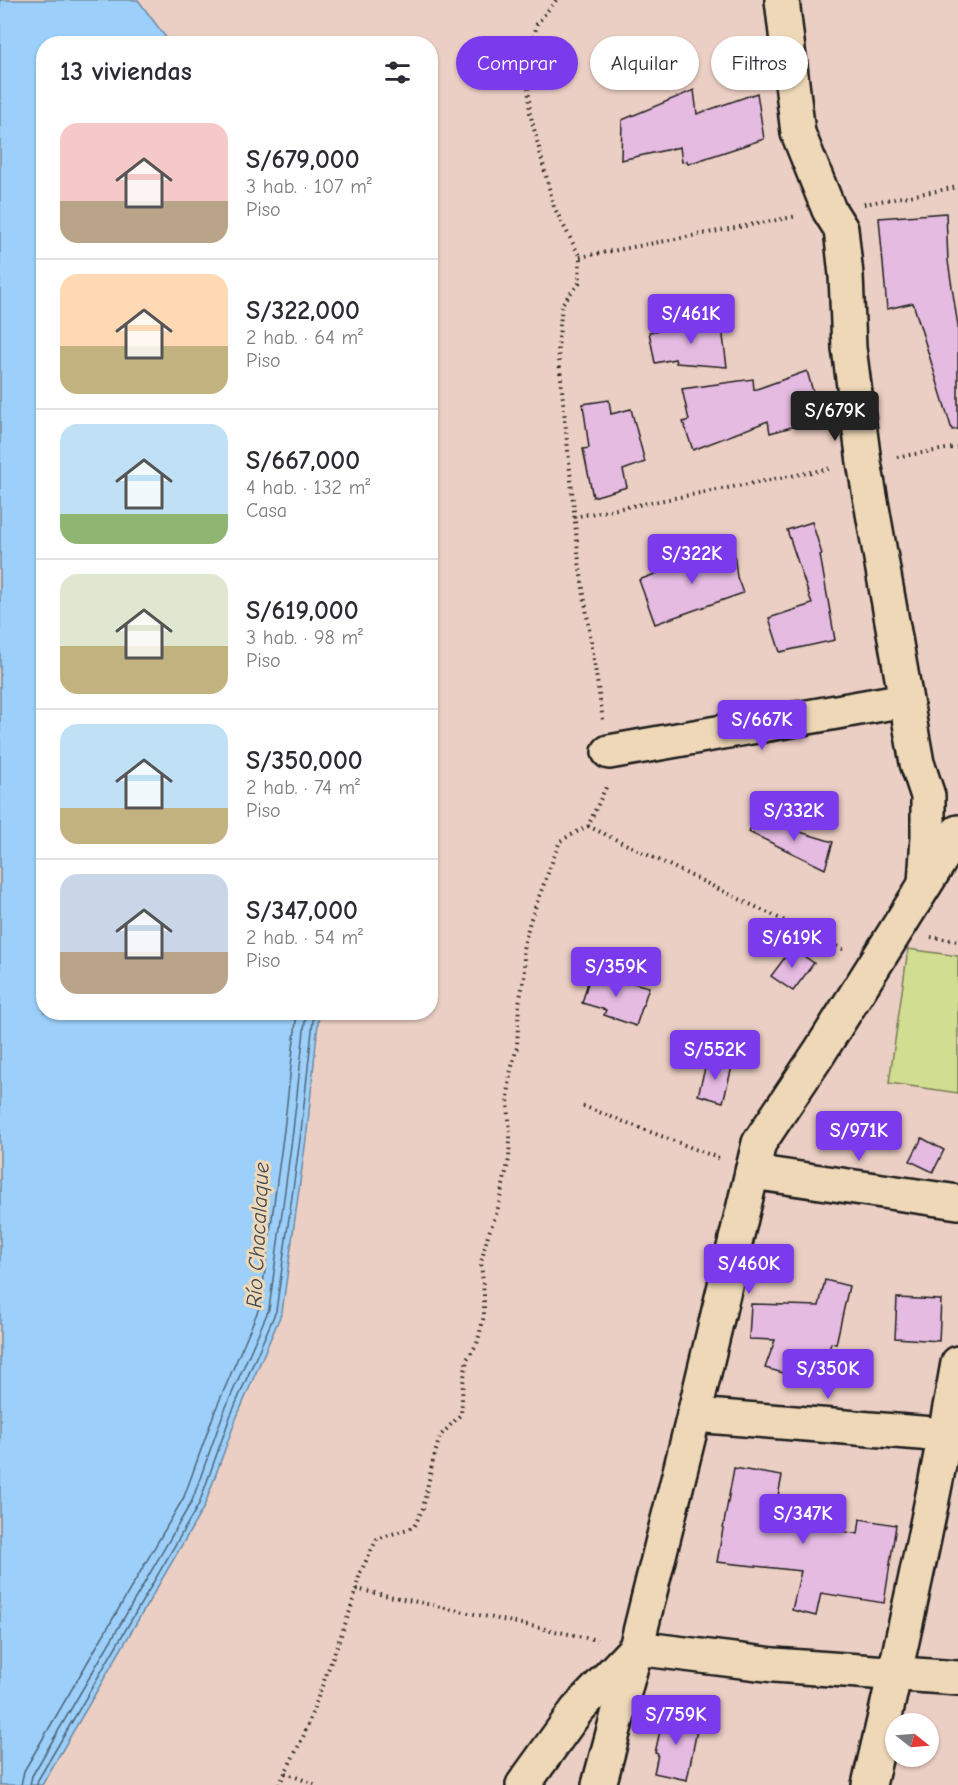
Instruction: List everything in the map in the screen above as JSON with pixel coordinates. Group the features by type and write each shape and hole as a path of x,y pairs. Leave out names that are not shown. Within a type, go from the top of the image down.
{"street":[{"path":"782,0 798,133 829,210 840,229 846,275 849,348 864,462 917,763 928,796 928,837 924,886"},
{"path":"609,752 905,700"},
{"path":"598,1785 636,1648 759,1143 819,1053 958,832"},
{"path":"752,1172 958,1202"},
{"path":"870,1785 952,1435 958,1363"},
{"path":"694,1415 952,1435"},
{"path":"636,1648 774,1665 958,1678"},
{"path":"523,1785 578,1710 636,1648"}],"path":[{"path":"279,1785 304,1735 351,1608 360,1573 378,1539 414,1527 423,1508 440,1436 461,1414 467,1359 477,1344 484,1316 481,1263 497,1212 509,1159 508,1099 510,1074 517,1047 519,1003 525,973 523,949 530,921 560,841 588,826 613,771 597,690 579,562 558,349 562,304 579,283 580,258 554,207 530,113 527,67 534,35 537,24 556,0"},
{"path":"580,258 958,187"},
{"path":"574,517 864,462 958,447"},
{"path":"588,826 875,964"},
{"path":"583,1106 752,1172"},
{"path":"356,1589 636,1648"},
{"path":"285,1773 317,1785"}],"green space":[{"path":"908,949 958,956 958,1093 889,1083"}],"water":[{"name":"Río Chacalaque","path":"0,0 138,0 165,36 36,36 36,1020 318,1020 307,1132 282,1312 236,1419 204,1507 42,1785 0,1785"}],"building":[{"path":"694,90 697,114 757,93 764,139 688,164 687,161 682,162 680,147 621,160 622,120"},
{"path":"946,213 948,261 958,326 958,429 952,430 913,303 887,309 879,218"},
{"path":"721,321 727,367 676,363 675,359 655,363 649,332"},
{"path":"807,371 821,419 770,433 768,421 693,450 683,422 689,420 682,389 753,379 754,390"},
{"path":"609,400 611,414 631,409 645,462 623,470 627,487 593,497 583,449 589,448 583,404"},
{"path":"812,522 822,554 820,555 835,640 780,652 769,618 812,604 787,530"},
{"path":"733,544 737,577 743,593 655,624 639,580"},
{"path":"754,818 833,842 825,869 749,832"},
{"path":"792,948 814,963 793,991 771,976"},
{"path":"591,972 649,987 636,1026 604,1015 606,1010 582,1003"},
{"path":"707,1061 732,1067 723,1102 698,1095"},
{"path":"922,1138 944,1150 933,1172 910,1161"},
{"path":"825,1280 849,1286 836,1344 831,1343 820,1383 765,1368 775,1340 749,1339 751,1304 819,1306"},
{"path":"897,1298 941,1300 939,1341 895,1338"},
{"path":"734,1468 782,1476 777,1501 794,1505 790,1522 858,1534 860,1519 896,1525 884,1603 821,1593 816,1616 792,1610 801,1571 717,1562"},
{"path":"664,1713 699,1720 687,1780 654,1773 658,1754 655,1753"}]}
